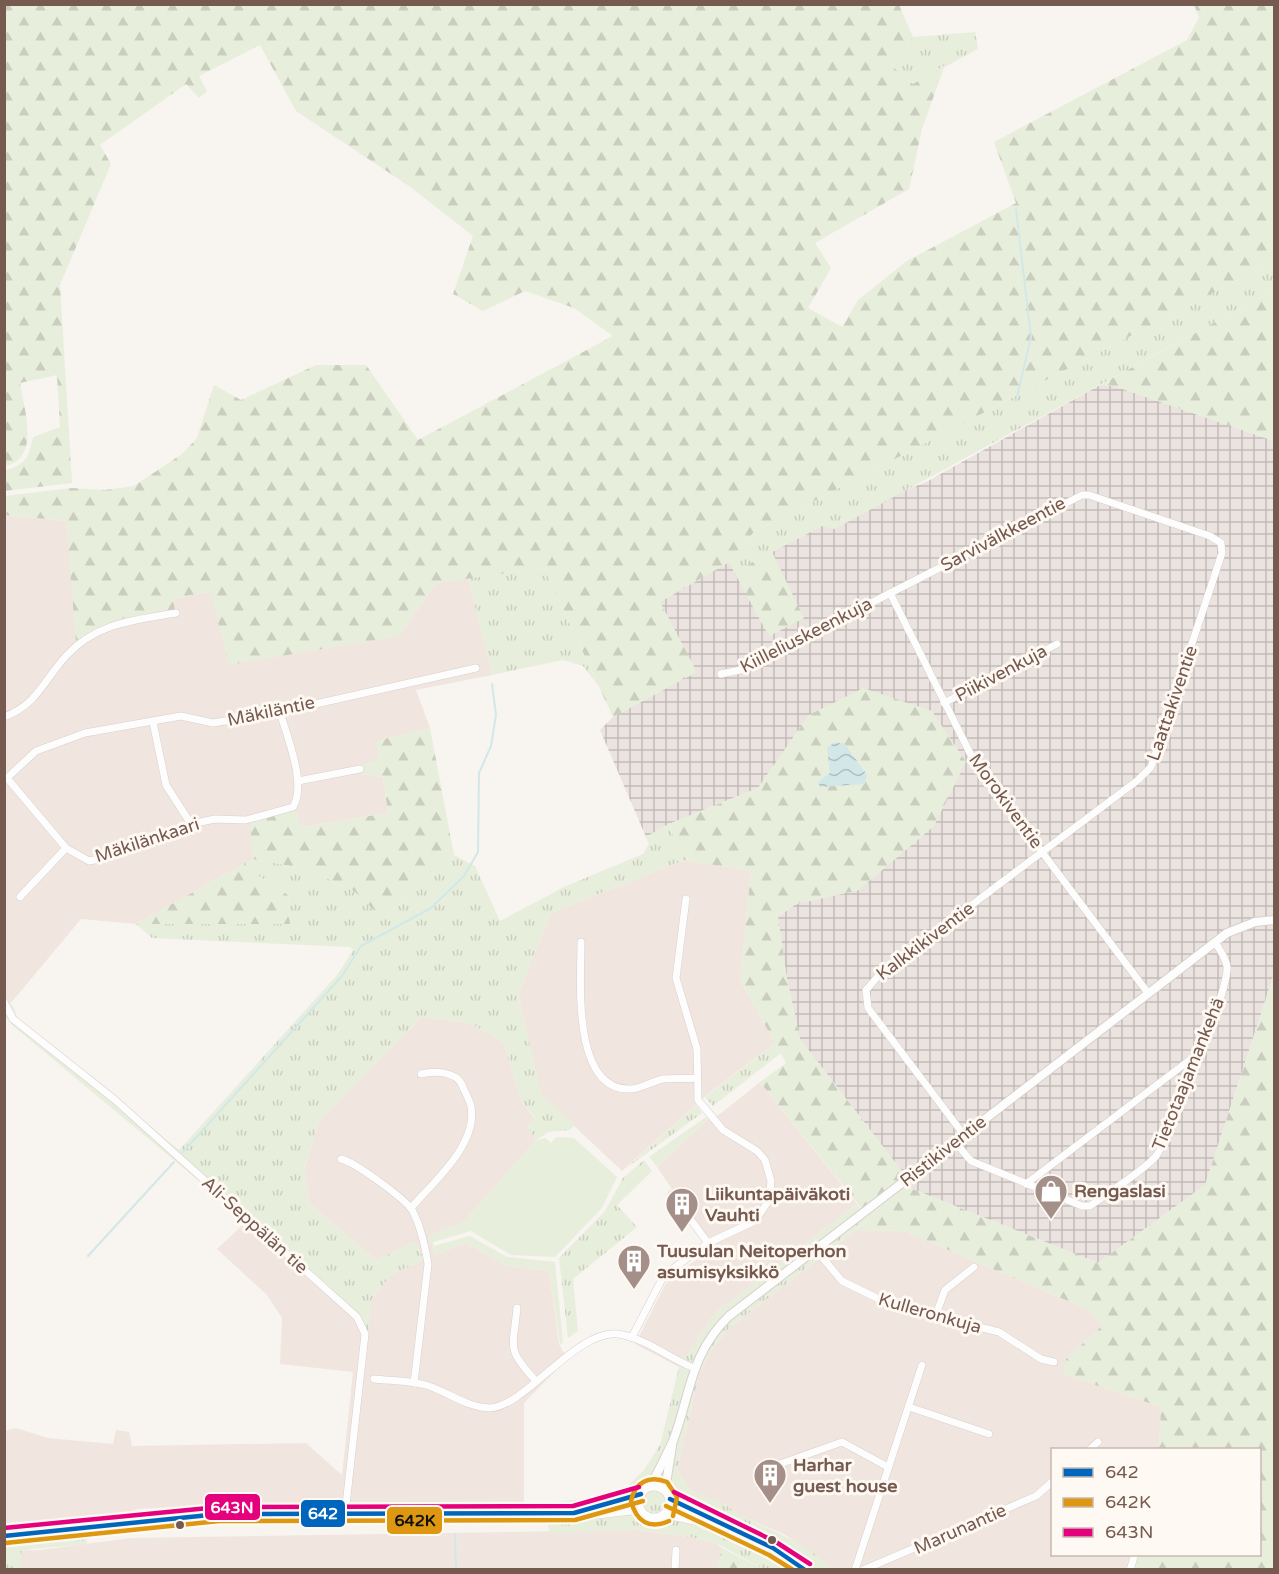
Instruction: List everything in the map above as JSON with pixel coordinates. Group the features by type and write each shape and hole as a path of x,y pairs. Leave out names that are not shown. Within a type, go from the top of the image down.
{"main road":[{"path":"574,1513 641,1494 650,1486 665,1490 670,1499 723,1526"},
{"path":"640,1509 641,1494"},
{"path":"666,1514 670,1499"},
{"path":"4,1536 209,1515 597,1514 640,1509 652,1518 666,1514 723,1526 755,1537 787,1554 807,1569"}],"street":[{"name":"Sarvivälkkeentie","path":"890,593 1082,495 1089,495 1189,529 1221,543"},
{"name":"Laattakiventie","path":"1043,852 1138,780 1151,767 1222,553 1221,543"},
{"name":"Kiilleliuskeenkuja","path":"722,674 740,670 890,593"},
{"name":"Morokiventie","path":"890,593 975,763 1148,993"},
{"path":"4,717 29,704 66,656 81,642 112,624 176,613"},
{"name":"Piikivenkuja","path":"944,703 1057,644"},
{"name":"Mäkiläntie","path":"6,778 36,751 85,733 181,716 213,723 280,712 476,668"},
{"name":"Mäkilänkaari","path":"6,778 66,848 89,861 110,857 191,824 215,819 246,820 293,807 299,797 298,781 280,712"},
{"path":"153,722 166,785 191,824"},
{"path":"298,781 360,769"},
{"path":"20,897 66,848"},
{"name":"Kalkkikiventie","path":"964,1135 868,1008 866,990 880,974 1043,852"},
{"path":"632,1337 661,1281 671,1270 708,1242 755,1221 769,1200 771,1181 765,1160 757,1151 723,1130 698,1100 696,1078 698,1049 676,978 686,899"},
{"name":"Ristikiventie","path":"665,1490 673,1440 694,1368 717,1328 1215,942 1238,928 1255,922 1275,920"},
{"path":"581,942 582,1025 586,1049 598,1073 616,1086 631,1089 663,1079 696,1078"},
{"name":"Tietotaajamankehä","path":"956,1142 970,1161 1062,1200 1090,1206 1155,1158 1164,1144 1201,1052 1226,979 1227,966 1215,942"},
{"name":"Ali-Seppälän tie","path":"4,1002 13,1019 114,1099 357,1317 365,1334 345,1514"},
{"path":"1026,1184 1201,1052"},
{"path":"411,1208 460,1149 466,1138 471,1117 471,1105 460,1080 455,1075 430,1072 421,1074"},
{"path":"341,1159 354,1162 411,1208 425,1246 428,1264 414,1383"},
{"path":"672,1194 708,1242"},
{"name":"Kulleronkuja","path":"816,1250 842,1281 891,1305 999,1332 1041,1359 1054,1362"},
{"path":"935,1317 945,1290 974,1267"},
{"path":"517,1308 513,1348 515,1359 536,1381"},
{"path":"374,1379 429,1386 465,1403 490,1408 511,1400 591,1339 616,1334 632,1337 694,1368"},
{"path":"855,1569 922,1365"},
{"path":"909,1407 989,1434"},
{"name":"Ristikiventie","path":"650,1486 673,1440"},
{"path":"763,1470 842,1442 888,1467"},
{"path":"1090,1448 1098,1442"},
{"name":"Marunantie","path":"863,1569 1036,1496 1051,1484"},
{"path":"675,1569 676,1550"}],"shaded area":[{"path":"1100,385 1114,386 1274,441 1274,974 1205,1185 1098,1263 910,1188 901,1170 800,1039 787,979 778,917 796,904 859,890 809,715 758,788 669,824 646,837 600,730 613,717 696,672 660,602 729,562 769,636 803,618 772,552 822,526 928,481"},
{"path":"5,515 66,521 113,620 175,610 173,599 211,591 399,636 436,583 468,578 492,675 416,690 430,728 377,741 380,759 360,766 361,774 383,777 388,813 302,827 251,819 253,859 136,924 81,919 5,1010"},
{"path":"684,860 751,871 740,980 775,1043 708,1094 622,1171 541,1095 518,994 551,913"},
{"path":"422,1017 470,1023 503,1042 522,1102 535,1119 527,1126 536,1140 464,1222 429,1236 435,1255 465,1243 508,1266 549,1271 559,1344 567,1359 524,1403 524,1504 245,1504 138,1509 86,1524 58,1527 24,1529 5,1525 4,1431 16,1428 48,1438 113,1444 116,1430 129,1432 132,1446 306,1443 342,1475 353,1372 280,1364 282,1318 267,1295 217,1249 247,1221 368,1330 371,1300 392,1274 423,1260 416,1242 376,1260 309,1203 304,1169 319,1121"},
{"path":"760,1082 857,1204 714,1314 679,1367 635,1344 665,1285 674,1275 712,1249 657,1167 708,1119 720,1114"},
{"path":"856,1230 904,1231 1089,1310 1102,1326 1066,1359 1064,1374 1161,1407 1159,1448 1051,1448 1051,1556 1136,1556 1131,1569 832,1569 784,1534 740,1516 726,1505 698,1495 688,1487 677,1470 699,1374 711,1351 728,1329"},
{"path":"637,1530 691,1537 716,1543 722,1548 717,1570 5,1570 4,1551 39,1550 131,1538"}],"green space":[{"path":"5,5 899,5 913,37 892,66 913,84 945,65 922,129 909,189 815,243 831,268 808,308 842,327 858,300 907,261 1016,203 994,142 1187,40 1199,17 1194,5 1274,5 1274,261 753,533 729,562 660,602 697,672 613,717 544,568 436,583 399,636 229,665 210,591 173,599 175,610 113,620 76,642 66,521 5,515 4,496 72,488 105,490 134,486 182,454 197,438 214,385 241,400 316,365 366,365 418,440 613,336 574,308 525,291 483,311 453,294 473,236 409,186 296,111 260,45 199,76 207,91 199,98 186,84 100,145 111,164 60,285 72,483 5,491 5,470 25,460 33,437 60,427 57,375 20,383 27,419 27,444 23,454 16,461 5,466"},
{"path":"975,32 978,49 913,84 892,66 913,37"},
{"path":"1274,261 1274,290 835,529 822,526 734,572 729,562 753,533"},
{"path":"1274,290 1274,441 1114,386 1100,385"},
{"path":"772,552 804,618 769,636 734,572"},
{"path":"544,568 598,685 583,666 563,660 492,675 468,578"},
{"path":"863,688 932,711 966,762 934,826 859,890 796,904 778,917 787,979 800,1039 901,1170 910,1188 1098,1263 1205,1185 1274,974 1274,1569 1131,1569 1136,1556 1261,1556 1261,1448 1159,1448 1161,1407 1063,1374 1066,1359 1102,1326 1089,1310 904,1231 856,1230 870,1219 760,1082 786,1063 740,980 751,871 684,860 669,824 758,788 809,715"},
{"path":"430,728 454,855 383,919 354,891 307,869 253,859 250,819 293,807 302,827 388,813 383,777 361,774 360,766 380,759 376,741"},
{"path":"669,824 684,860 551,913 518,994 541,1094 575,1125 570,1130 549,1132 536,1140 527,1126 535,1118 522,1102 503,1042 470,1023 422,1017 319,1121 304,1168 309,1203 376,1260 416,1242 424,1260 392,1274 371,1300 368,1331 247,1221 12,1025 5,1016 5,1010 12,1004 18,1019 179,1150 338,974 353,950 350,947 152,938 136,924 290,924 288,895 242,865 253,859 307,869 354,891 383,919 454,855 475,866 500,921 564,887 643,854 649,844 646,837"},
{"path":"242,865 288,895 290,924 136,924"},
{"path":"775,1043 781,1053 713,1106 705,1097"},
{"path":"696,1105 702,1113 625,1169"},
{"path":"706,1117 708,1119 657,1167 649,1157"},
{"path":"556,1137 574,1138 617,1177 602,1208 555,1257 511,1255 471,1231 433,1242 434,1246 470,1236 507,1257 555,1262 563,1342 560,1345 549,1271 508,1266 465,1243 435,1255 429,1236 464,1222 536,1140 546,1138 551,1143"},
{"path":"644,1160 652,1171 617,1205 637,1227 573,1279 578,1331 568,1338 559,1258 605,1211 623,1178"},
{"path":"857,1204 870,1219 728,1329 711,1351 699,1374 677,1470 692,1490 779,1533 812,1552 832,1569 763,1569 716,1543 691,1537 637,1530 549,1533 548,1523 340,1521 339,1505 549,1503 595,1497 624,1490 644,1470 660,1445 679,1367 714,1314"},
{"path":"86,1524 87,1544 22,1550 19,1569 5,1569 4,1525 24,1529"},
{"path":"722,1548 763,1569 717,1569"}],"water":[{"path":"835,742 845,744 867,775 865,784 820,787 818,782 830,773 827,748"}],"waterway":[{"path":"1016,209 1031,337 1016,401"},
{"path":"183,1152 342,976 361,946 431,908 464,876 478,852 479,773 491,746 496,715 492,684"},
{"path":"88,1256 174,1162"},
{"path":"455,1534 456,1570"}],"transit line":[{"name":"642K","path":"669,1521 662,1524 650,1524 644,1522 636,1514 631,1501 639,1485 654,1479 667,1482 677,1497 673,1516"},
{"name":"643N","path":"4,1528 219,1507 573,1506 639,1487"},
{"name":"643N","path":"674,1492 776,1542 810,1564"},
{"name":"642","path":"4,1536 219,1514 574,1513 641,1494"},
{"name":"642","path":"670,1499 773,1548 805,1570"},
{"name":"642K","path":"5,1543 219,1521 575,1520 643,1501"},
{"name":"642K","path":"666,1506 769,1555 793,1570"}],"place":[{"name":"Rengaslasi","path":"1051,1220"},
{"name":"Liikuntapäiväkoti Vauhti","path":"682,1233"},
{"name":"Tuusulan Neitoperhon asumisyksikkö","path":"634,1290"},
{"name":"Harhar guest house","path":"770,1504"}]}
